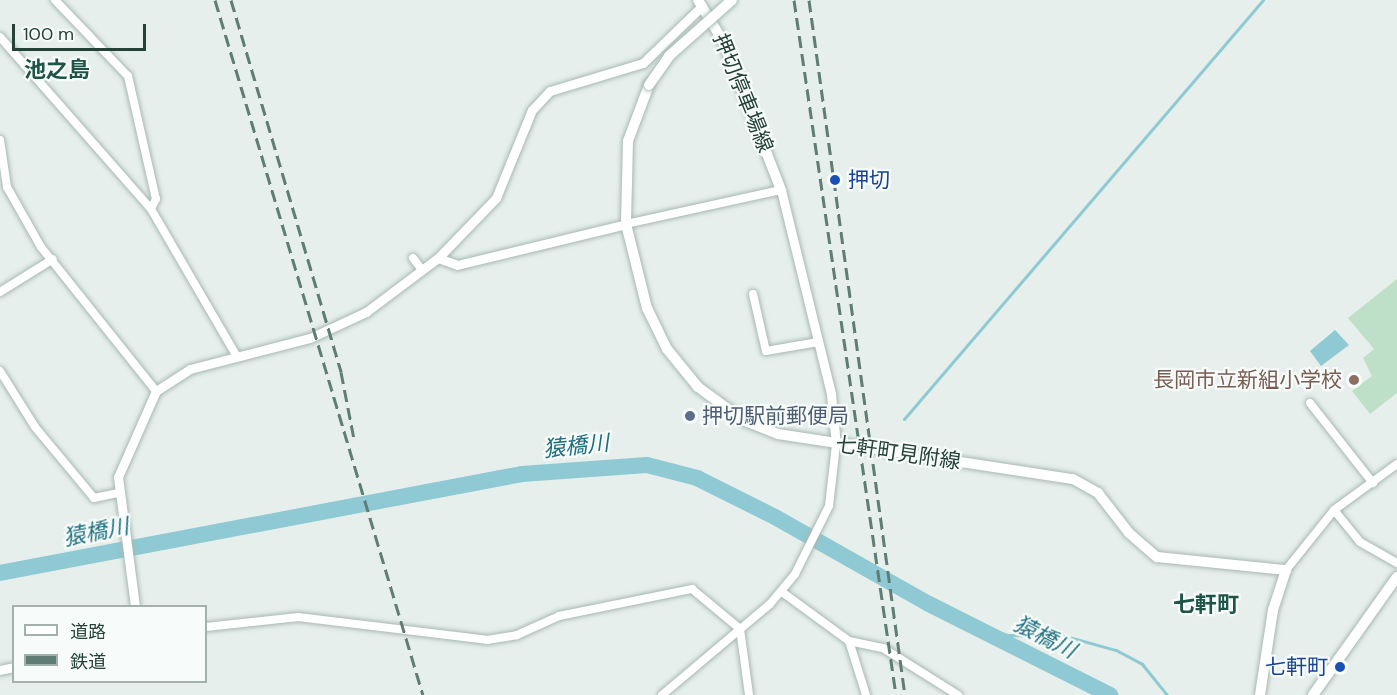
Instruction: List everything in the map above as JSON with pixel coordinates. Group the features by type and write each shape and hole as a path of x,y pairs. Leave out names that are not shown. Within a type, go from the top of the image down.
{"main road":[{"name":"七軒町見附線","path":"732,0 669,56 649,85 628,141 626,224 647,308 686,375 743,420 778,434 836,445 1073,479 1098,493 1129,533 1157,557 1286,570"},
{"name":"押切停車場線","path":"700,3 724,43 781,190"},
{"path":"1260,695 1273,610 1286,570"},
{"path":"1313,695 1397,577"}],"street":[{"path":"55,0 128,76 156,199 151,209"},
{"path":"135,605 118,494 124,454 156,391 190,369 344,325 422,270 438,258 506,183 522,132 540,100 560,85 643,63 700,3"},
{"path":"0,36 151,209 236,355"},
{"path":"0,140 7,187 52,259 156,391"},
{"path":"438,258 457,264 781,190 818,342 836,445 829,506 795,574 782,592 671,692 662,695"},
{"path":"413,258 422,270"},
{"path":"0,292 52,259"},
{"path":"753,294 766,351 818,342"},
{"path":"0,372 35,427 87,491 94,498 118,494"},
{"path":"1310,403 1373,483"},
{"path":"1286,570 1335,510 1397,464"},
{"path":"1335,510 1360,542 1397,563"},
{"path":"207,627 298,617 487,640 517,635 559,616 681,588 699,590 740,628 750,695"},
{"path":"782,592 849,641 883,648 958,695"},
{"path":"849,641 866,695"}],"green space":[{"path":"1397,279 1397,393 1370,414 1352,391 1372,376 1363,358 1374,349 1348,318"}],"water":[{"path":"1335,330 1349,345 1321,366 1310,351"}],"waterway":[{"path":"904,419 1263,0"},
{"name":"猿橋川","path":"0,573 522,474 647,465 697,478 775,517 929,604 1110,695"},
{"path":"967,623 1008,635 1065,636 1116,650 1142,664 1167,695"}],"railway":[{"path":"215,0 423,695"},
{"path":"231,0 341,372 354,439"},
{"path":"794,0 896,695"},
{"path":"809,0 905,695"}],"place":[{"name":"押切","path":"835,180"},
{"name":"長岡市立新組小学校","path":"1354,380"},
{"name":"押切駅前郵便局","path":"690,416"},
{"name":"七軒町","path":"1340,667"}],"district":[{"name":"池之島","path":"57,70"},
{"name":"七軒町","path":"1206,605"}]}
